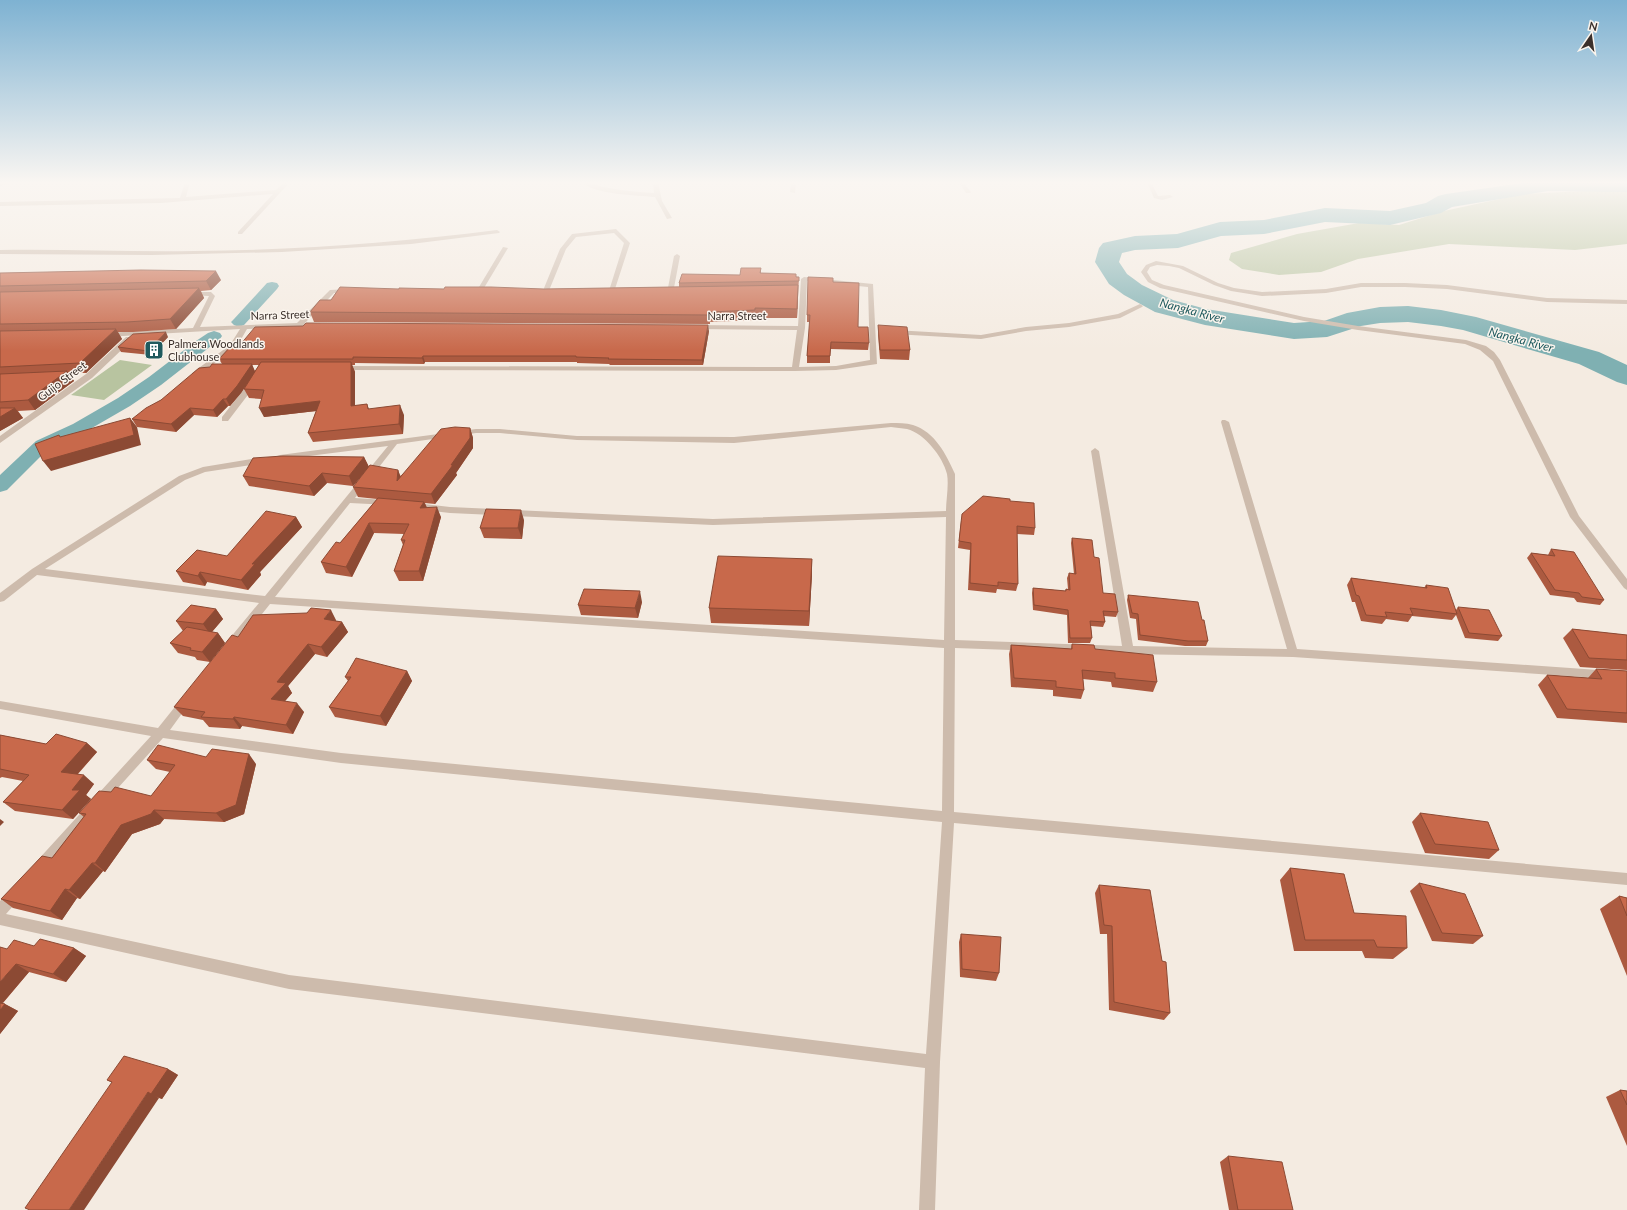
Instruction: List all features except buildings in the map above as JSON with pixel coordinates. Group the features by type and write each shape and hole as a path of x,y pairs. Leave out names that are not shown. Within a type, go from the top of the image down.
{"street":[{"path":"0,252 65,250 151,253 255,250 378,245 451,238"},
{"path":"545,293 563,249 571,238"},
{"path":"611,294 628,243 623,238"},
{"path":"472,292 483,292 505,248"},
{"path":"677,256 666,293 678,293"},
{"path":"1627,302 1547,300 1447,287 1405,285 1361,285 1326,291 1262,294 1233,290 1216,284 1181,267 1169,264 1156,263 1148,266 1144,272 1150,281 1162,287 1304,319 1358,328 1466,342 1483,348 1491,354 1575,517 1627,586"},
{"path":"335,368 795,369 836,368 874,362 881,331 871,285 804,279 800,292 801,328 795,369"},
{"path":"299,325 332,291 355,291"},
{"path":"182,294 211,294 212,296 195,330"},
{"path":"881,331 980,337 1026,329 1069,325 1120,316 1140,306"},
{"name":"Narra Street","path":"102,335 133,335 245,327 323,325"},
{"path":"186,382 233,346 245,327"},
{"name":"Narra Street","path":"690,327 801,328"},
{"name":"Guijo Street","path":"0,440 89,376 133,335"},
{"path":"204,368 219,368"},
{"path":"225,419 246,395 259,375"},
{"path":"74,376 89,376"},
{"path":"22,414 36,413"},
{"path":"1225,422 1293,653"},
{"path":"0,598 35,571 182,478 203,470 228,465 476,431 500,431 577,438 734,440 869,426 891,426 911,427 924,435 941,453 951,474 948,817 933,1062 927,1210"},
{"path":"223,654 395,442"},
{"path":"1096,451 1128,650"},
{"path":"348,500 395,504"},
{"path":"411,506 450,510 713,522 950,514"},
{"path":"35,571 267,600 949,644 1128,650 1293,653 1627,676"},
{"path":"0,911 161,732 194,690"},
{"path":"0,705 161,732 341,758 948,817 1627,879"},
{"path":"0,919 288,982 933,1062"}],"green space":[{"path":"1281,238 1627,238 1627,244 1575,250 1449,244 1358,259 1321,272 1279,275 1242,269 1229,260 1231,253"},
{"path":"120,360 152,365 104,400 71,395"}],"waterway":[{"name":"Nangka River","path":"1187,238 1178,241 1135,243 1111,248 1107,262 1118,279 1133,290 1164,306 1205,317 1294,331 1327,329 1356,319 1380,315 1408,314 1441,318 1467,323 1589,358 1627,376"},
{"path":"239,322 272,286"},
{"path":"0,486 42,445 79,428 124,402 155,381 214,336"}],"place":[{"name":"Palmera Woodlands Clubhouse","path":"154,350"}]}
